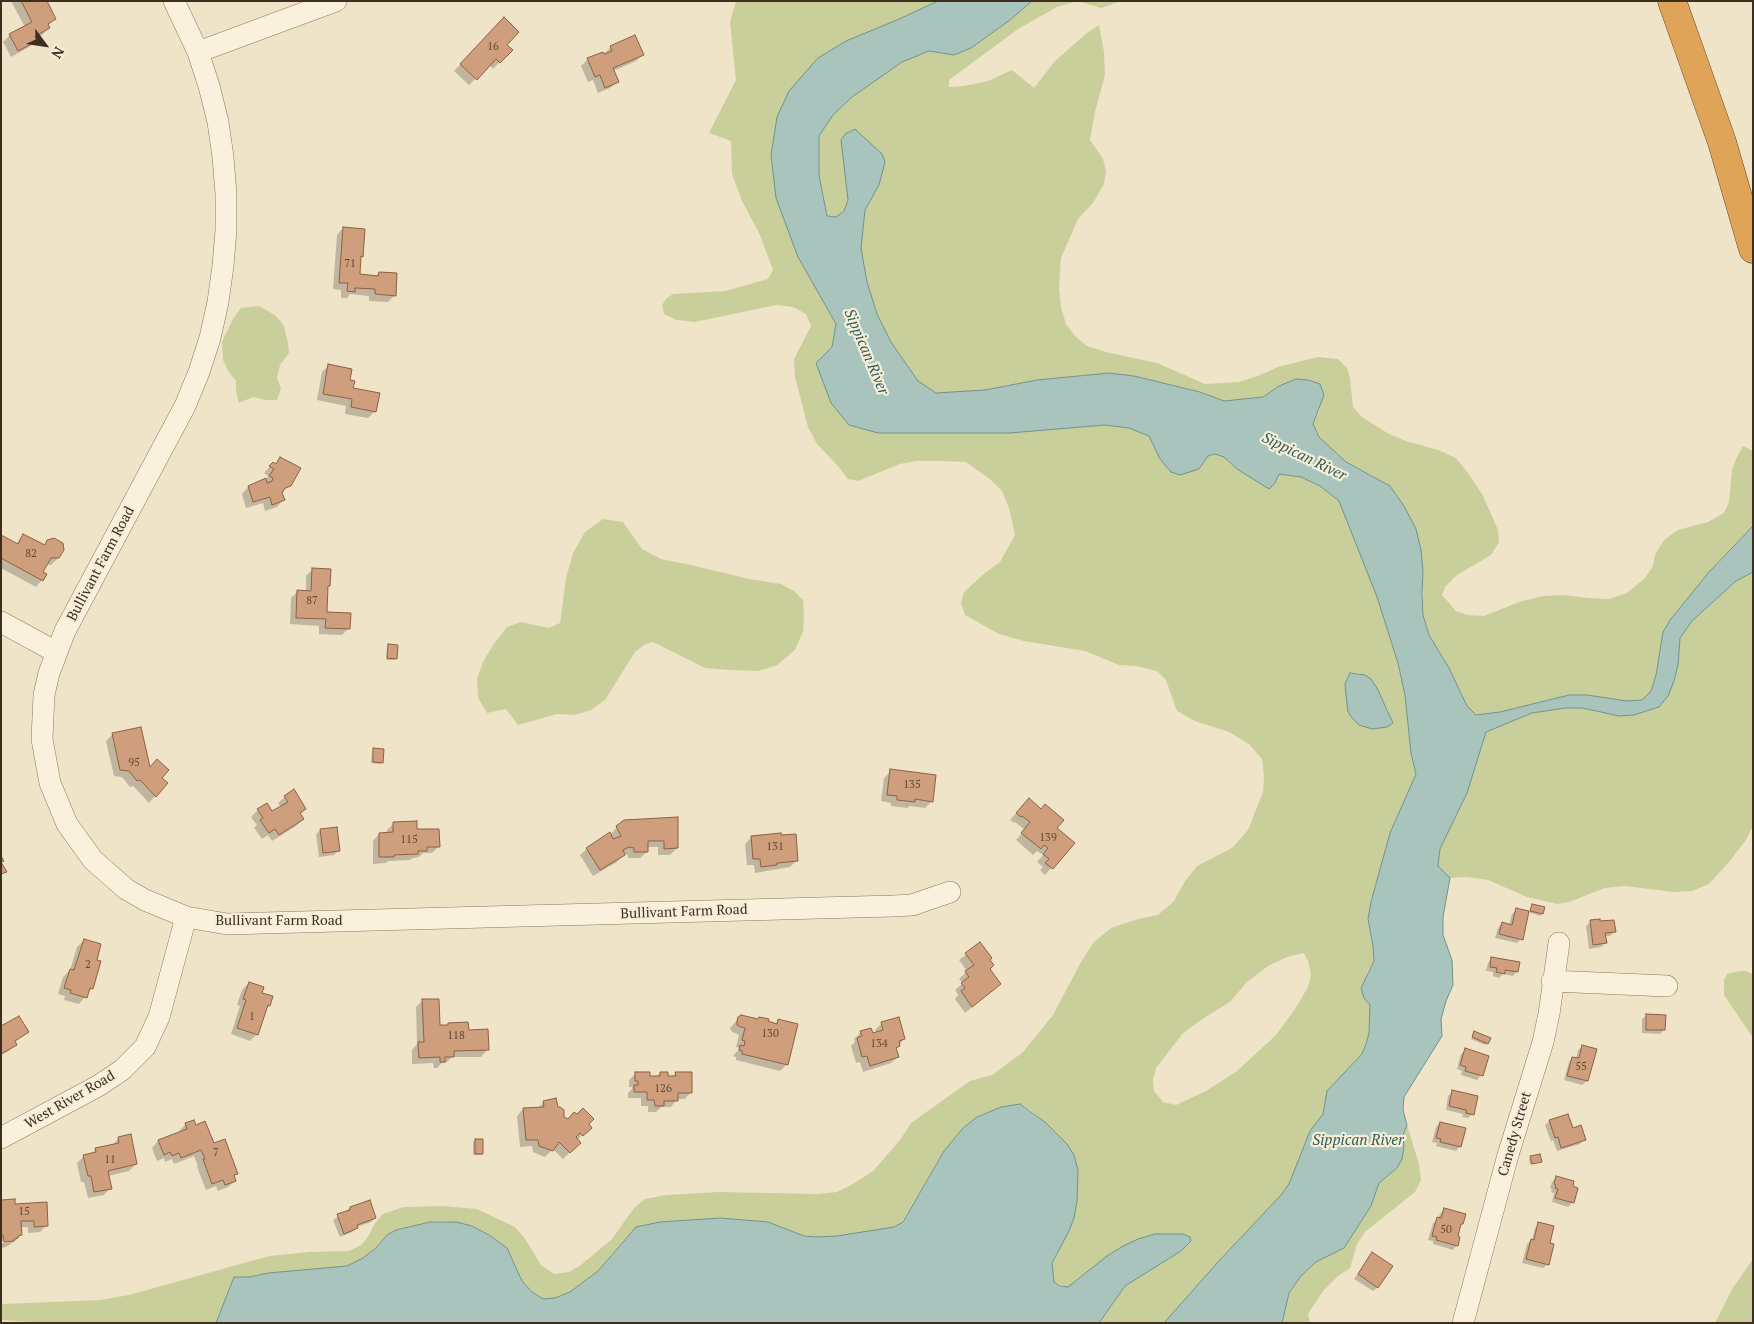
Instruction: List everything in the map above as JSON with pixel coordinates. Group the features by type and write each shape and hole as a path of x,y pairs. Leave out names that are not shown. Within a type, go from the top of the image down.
{"highway":[{"path":"1672,1 1722,142 1753,249"}],"street":[{"name":"Bullivant Farm Road","path":"174,1 198,52 218,122 226,194 223,266 210,338 185,406 56,652 48,673 44,695 42,739 50,783 67,824 93,860 115,880 145,900 186,917 227,924 893,906 912,905 950,892"},
{"path":"198,52 336,1"},
{"path":"1,622 56,652"},
{"name":"West River Road","path":"1,1138 98,1086 122,1070 145,1047 159,1017 186,917"},
{"name":"Canedy Street","path":"1463,1322 1508,1155 1543,1042 1559,943"},
{"path":"1552,981 1667,986"}],"green space":[{"path":"736,1 938,1 818,58 798,257 836,324 832,347 816,363 823,378 1010,433 1105,425 1129,428 1149,436 1155,447 1199,469 1208,456 1215,454 1224,457 1237,469 1275,483 1279,474 1300,477 1320,486 1339,501 1377,597 1398,663 1405,695 1411,753 1416,774 1390,833 1371,902 1368,919 1374,961 1367,973 1364,998 1370,1005 1369,1033 1362,1054 1327,1091 1323,1114 1310,1131 1289,1184 1164,1323 1099,1323 1125,1286 1181,1251 1183,1234 1155,1234 1138,1239 1107,1256 1068,1288 1054,1282 1052,1263 1069,1231 1077,1201 1057,1133 1032,1111 1020,1104 1001,1107 977,1117 963,1128 944,1151 902,1222 894,1227 885,1229 818,1237 804,1236 768,1222 720,1218 661,1222 624,1240 598,1271 570,1292 555,1298 543,1299 532,1292 522,1281 507,1248 489,1235 472,1226 445,1221 430,1222 387,1235 377,1247 363,1258 347,1266 268,1273 250,1277 234,1277 216,1323 47,1323 1,1320 1,1305 4,1304 100,1300 129,1295 269,1256 349,1251 361,1245 383,1214 403,1207 443,1206 477,1209 515,1227 524,1237 541,1265 554,1274 569,1272 581,1265 612,1239 634,1208 645,1199 666,1195 719,1192 817,1194 837,1192 873,1171 900,1140 911,1123 970,1081 992,1075 1023,1052 1053,1015 1093,943 1111,928 1158,915 1174,901 1185,881 1197,866 1232,848 1248,830 1263,792 1262,759 1249,744 1229,732 1195,721 1177,711 1166,680 1157,671 1136,666 1119,665 1085,651 1024,641 999,634 965,615 961,603 964,592 1000,562 1015,535 1009,508 1002,491 991,480 966,462 941,461 916,461 900,464 858,481 848,479 817,444 808,427 795,377 794,359 811,326 806,314 793,307 776,305 695,322 676,320 664,314 662,305 673,294 725,291 768,279 773,270 760,235 742,201 732,174 731,141 709,133 736,80 730,22","holes":["1350,673 1358,673 1371,679 1389,712 1348,712 1345,684","1304,953 1311,974 1308,987 1276,1035 1237,1071 1206,1091 1176,1105 1163,1102 1154,1091 1153,1079 1156,1068 1183,1033 1230,1002 1247,982 1268,966 1287,957"]},
{"path":"1032,1 1077,1 1057,7 1018,29 949,80 949,87 988,81 1012,70 1034,88 1055,61 1099,25 1104,52 1105,75 1090,140 1103,159 1106,171 1104,184 1093,203 1078,219 1061,258 1059,287 1061,307 1066,324 1075,336 1087,346 1157,363 1205,384 1239,382 1278,367 1318,357 1338,359 1347,368 1353,407 1362,417 1389,434 1456,458 1482,494 1498,530 1499,542 1491,555 1457,575 1445,587 1442,595 1456,611 1468,615 1484,616 1522,601 1544,596 1564,595 1609,599 1627,593 1645,578 1653,566 1655,555 1664,540 1678,530 1708,522 1724,513 1729,502 1732,470 1737,457 1743,446 1753,451 1753,526 1709,572 1670,620 1663,632 1656,675 1651,691 1642,700 1627,701 1587,695 1569,695 1500,712 1476,715 1467,706 1449,668 1429,635 1423,615 1423,572 1375,477 1346,462 1319,437 1313,424 1320,409 1279,386 1263,397 1223,401 1200,392 1134,376 1109,373 1037,380 985,390 954,393 936,393 918,381 891,342 877,314 867,282 861,248 865,210 879,185 841,140 848,200 844,211 836,217 827,216 819,175 819,136 833,115 852,97 902,62 929,51 954,55 971,48 1010,20"},
{"path":"1077,1 1122,1 1101,8"},
{"path":"259,306 275,315 284,326 289,353 280,365 277,378 281,389 277,400 253,397 239,403 236,381 228,371 223,360 222,342 233,319 241,308"},
{"path":"603,519 623,522 642,549 661,559 749,579 781,584 794,591 803,600 804,616 803,631 795,650 777,665 759,671 729,670 705,668 653,642 644,645 635,652 605,700 591,710 575,715 557,714 518,725 506,709 487,713 478,698 477,679 483,662 493,645 507,627 521,622 549,628 560,623 566,578 573,553 585,532"},
{"path":"1753,572 1753,826 1746,840 1709,884 1692,891 1674,892 1625,886 1605,888 1569,902 1557,904 1527,897 1488,880 1467,877 1450,878 1438,866 1440,849 1467,793 1486,732 1532,713 1566,708 1582,708 1602,713 1646,712 1679,651 1680,638 1692,621 1736,581"},
{"path":"1747,971 1753,975 1753,1038 1724,995 1724,980 1727,974"},
{"path":"1407,1125 1419,1164 1421,1180 1415,1192 1365,1232 1357,1244 1350,1268 1338,1276 1323,1291 1308,1314 1310,1323 1282,1323 1289,1293 1301,1276 1316,1262 1344,1248 1371,1206 1379,1183 1397,1168 1402,1159 1404,1147 1402,1135"},
{"path":"1753,1259 1753,1323 1715,1323 1732,1289"}],"water":[{"name":"Sippican River","path":"938,1 1032,1 1010,20 971,48 954,55 929,51 902,62 852,97 833,115 819,136 819,175 827,216 836,217 844,211 848,200 841,140 845,134 855,129 882,154 885,162 879,185 865,210 861,248 867,282 877,314 891,342 918,381 936,393 985,390 1037,380 1109,373 1134,376 1200,392 1224,401 1263,397 1279,386 1296,379 1320,384 1324,395 1313,424 1319,437 1346,462 1390,486 1404,506 1416,529 1421,550 1423,572 1423,615 1429,635 1449,668 1467,706 1476,715 1500,712 1569,695 1587,695 1627,701 1642,700 1651,691 1656,675 1663,632 1670,620 1709,572 1753,526 1753,572 1736,581 1692,621 1680,638 1678,665 1674,681 1668,696 1659,707 1634,715 1619,716 1582,708 1566,708 1532,713 1486,732 1467,793 1440,849 1438,866 1450,878 1443,917 1443,935 1452,960 1453,985 1441,1019 1442,1036 1404,1097 1403,1110 1407,1125 1403,1135 1402,1159 1397,1168 1379,1183 1371,1206 1344,1248 1316,1262 1301,1276 1289,1293 1282,1323 1164,1323 1289,1184 1310,1131 1323,1114 1327,1091 1362,1054 1366,1044 1369,1033 1370,1005 1364,998 1361,988 1374,961 1368,919 1371,902 1390,833 1416,774 1411,753 1405,695 1398,663 1377,597 1339,501 1320,486 1301,477 1279,474 1275,483 1269,489 1237,469 1224,457 1215,454 1208,456 1199,469 1180,475 1171,472 1160,459 1149,436 1129,428 1105,425 1010,433 878,433 849,425 831,403 816,363 832,347 836,324 798,257 776,198 771,155 777,117 789,91 818,58 846,41"},
{"path":"1350,673 1365,675 1371,679 1393,723 1387,727 1372,729 1359,725 1352,718 1348,712 1345,684"},
{"path":"1020,1104 1045,1122 1067,1144 1074,1155 1078,1170 1077,1201 1074,1218 1052,1263 1054,1282 1060,1286 1068,1287 1107,1256 1138,1239 1155,1234 1183,1234 1190,1237 1191,1241 1181,1251 1125,1286 1099,1323 216,1323 234,1277 250,1277 268,1273 347,1266 363,1258 377,1247 387,1235 396,1230 430,1222 456,1222 472,1226 489,1235 507,1248 522,1281 532,1292 543,1299 555,1298 570,1292 598,1271 636,1227 660,1222 720,1218 768,1222 804,1236 818,1237 894,1227 903,1222 944,1151 963,1128 977,1117 1001,1107"}],"building":[{"path":"21,1 47,1 56,19 48,24 50,28 35,36 37,41 18,51 9,34 32,22"},
{"path":"504,17 519,32 507,45 513,50 500,63 496,59 477,80 460,64"},
{"path":"635,35 644,55 613,68 619,82 605,88 600,75 595,77 587,58 612,51 610,46"},
{"path":"343,227 365,229 360,274 378,276 379,272 397,273 396,296 375,294 375,289 355,288 355,292 347,291 348,283 339,283"},
{"path":"328,364 352,369 350,380 355,381 353,388 380,393 376,412 351,407 352,399 323,394"},
{"path":"280,457 301,468 291,486 285,488 282,493 285,500 272,505 270,497 253,502 248,486 266,478 267,483 272,481 273,478 269,476 274,469 269,466 273,462 276,464"},
{"path":"23,534 45,545 47,540 54,538 63,543 64,550 59,558 51,558 43,572 47,574 43,581 1,558 1,535 18,544"},
{"path":"312,568 331,569 327,612 351,613 350,629 325,628 326,619 296,618 297,590 311,591"},
{"path":"388,644 398,645 397,659 387,658"},
{"path":"141,727 150,767 157,759 169,770 162,778 168,783 156,797 140,780 137,781 129,771 120,770 112,733"},
{"path":"373,748 384,749 383,763 373,762"},
{"path":"890,769 936,775 933,802 915,799 915,802 897,800 897,796 887,795"},
{"path":"294,789 306,809 300,813 304,819 279,835 275,829 269,833 260,820 263,818 257,809 267,803 272,811 288,802 284,796"},
{"path":"1029,798 1041,809 1045,804 1064,820 1057,828 1075,843 1053,869 1045,863 1049,859 1043,854 1048,848 1044,845 1041,849 1021,833 1030,822 1016,813"},
{"path":"678,817 678,848 664,849 664,841 648,841 648,852 634,852 634,848 629,847 623,850 625,855 600,870 586,848 610,832 613,839 621,836 616,826 624,820"},
{"path":"417,821 417,829 439,829 440,847 427,847 427,851 418,851 418,854 379,857 379,833 393,832 393,822"},
{"path":"337,827 340,851 323,853 320,829"},
{"path":"781,833 781,835 796,834 798,861 761,867 760,859 753,859 751,836"},
{"path":"1,862 7,872 1,874"},
{"path":"1532,904 1545,907 1543,914 1530,911"},
{"path":"1516,908 1529,911 1523,940 1499,934 1502,922 1512,925"},
{"path":"1600,919 1600,921 1614,920 1616,932 1605,933 1607,943 1593,945 1590,920"},
{"path":"84,939 101,944 97,960 101,961 93,989 90,988 87,998 70,993 71,990 64,988 70,969 74,970"},
{"path":"980,942 992,958 990,960 994,965 990,969 1001,984 972,1007 961,991 965,988 961,983 969,977 965,971 974,965 965,953"},
{"path":"1491,957 1520,962 1518,972 1505,970 1505,974 1496,972 1497,968 1490,967"},
{"path":"249,982 264,987 262,993 273,996 258,1035 237,1028 246,1000 243,999"},
{"path":"422,999 439,999 440,1025 468,1022 469,1030 488,1029 489,1050 454,1051 454,1057 445,1057 445,1062 440,1062 440,1057 419,1058 418,1042 424,1042"},
{"path":"1646,1014 1666,1015 1665,1030 1646,1030"},
{"path":"741,1015 758,1019 759,1017 769,1019 768,1021 777,1024 778,1019 798,1024 788,1065 742,1054 742,1051 739,1050 740,1045 744,1046 745,1041 742,1040 745,1028 737,1025 738,1017"},
{"path":"19,1016 29,1032 15,1041 17,1045 1,1054 1,1026"},
{"path":"899,1017 905,1039 899,1041 900,1046 896,1048 899,1057 870,1066 867,1056 862,1057 857,1038 862,1036 860,1031 871,1028 873,1033 883,1030 881,1022"},
{"path":"1474,1031 1491,1038 1488,1044 1472,1037"},
{"path":"1582,1045 1597,1049 1588,1081 1567,1076 1572,1057 1579,1058"},
{"path":"1465,1048 1489,1056 1483,1076 1465,1071 1466,1067 1460,1065"},
{"path":"635,1072 650,1072 650,1076 660,1076 660,1072 668,1072 668,1076 676,1076 675,1072 692,1072 692,1093 678,1093 678,1101 664,1101 664,1106 655,1106 654,1100 647,1100 647,1092 634,1092 634,1085 638,1085 638,1081 635,1081"},
{"path":"1452,1090 1478,1096 1474,1115 1466,1113 1466,1110 1449,1106"},
{"path":"556,1098 558,1107 564,1110 564,1117 568,1119 574,1112 577,1114 583,1108 594,1119 589,1124 592,1128 583,1136 580,1133 576,1137 581,1143 570,1153 559,1142 553,1151 539,1146 538,1140 526,1140 523,1108 544,1107 543,1101"},
{"path":"1568,1114 1573,1128 1581,1125 1586,1140 1561,1148 1558,1137 1555,1138 1549,1120"},
{"path":"194,1120 196,1125 205,1121 214,1143 225,1139 238,1174 234,1175 236,1181 225,1185 223,1180 212,1184 201,1150 181,1158 179,1153 172,1156 170,1152 164,1155 158,1140 187,1129 185,1123"},
{"path":"1440,1122 1466,1128 1461,1147 1440,1142 1441,1139 1436,1138"},
{"path":"131,1134 137,1164 108,1171 112,1189 94,1192 91,1176 88,1176 83,1155 96,1152 95,1148 119,1143 118,1137"},
{"path":"475,1139 483,1139 483,1154 475,1154"},
{"path":"1540,1154 1542,1162 1532,1164 1530,1156"},
{"path":"1556,1176 1574,1181 1573,1186 1578,1188 1574,1203 1555,1198 1558,1189 1555,1188 1556,1185 1554,1184"},
{"path":"15,1199 15,1204 47,1202 48,1226 34,1227 34,1221 21,1221 22,1235 14,1239 14,1241 4,1242 3,1235 1,1235 1,1200"},
{"path":"370,1200 376,1218 357,1225 358,1228 344,1234 337,1214"},
{"path":"1444,1208 1466,1214 1458,1236 1460,1237 1458,1246 1436,1240 1437,1237 1432,1236 1437,1217 1441,1218"},
{"path":"1538,1222 1554,1226 1550,1243 1554,1244 1549,1265 1526,1259 1531,1239 1534,1240"},
{"path":"1372,1252 1393,1266 1378,1288 1358,1274"}]}
